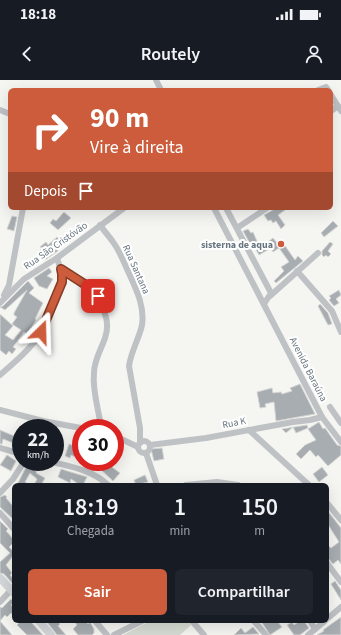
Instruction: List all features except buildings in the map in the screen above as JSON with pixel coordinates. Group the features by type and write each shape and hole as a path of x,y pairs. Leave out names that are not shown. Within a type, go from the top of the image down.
{"main road":[{"path":"0,578 12,591"},
{"path":"41,623 51,635"}],"street":[{"path":"333,98 339,108"},
{"path":"0,302 9,285 23,210"},
{"name":"Rua São Cristóvão","path":"0,302 24,279 57,258 121,210"},
{"name":"Avenida Baraúna","path":"215,210 322,417 341,442"},
{"path":"227,210 271,293 270,296"},
{"path":"237,228 264,210"},
{"name":"Rua Santana","path":"100,225 120,254 140,298 142,323 139,336 130,358 129,366 140,428 139,445"},
{"path":"264,304 270,296 318,253"},
{"path":"0,375 25,352 41,332 62,282 61,269 57,258"},
{"path":"61,269 89,287 98,296 107,320 108,329 95,363 94,373 94,383 100,419"},
{"path":"297,271 332,311 341,332"},
{"path":"330,407 341,423"},
{"path":"0,410 43,421 72,426"},
{"name":"Rua K","path":"150,445 206,438 322,417"},
{"path":"249,430 306,483"},
{"path":"124,439 139,445 146,442 150,445 150,450 146,453"},
{"path":"139,445 140,451 146,453"},
{"path":"0,448 12,451"},
{"path":"146,453 155,483"},
{"path":"64,465 94,474 105,483"},
{"path":"0,493 18,471"},
{"path":"203,483 229,483"},
{"path":"329,505 341,520"},
{"path":"0,513 12,527"},
{"path":"329,566 341,582"},
{"path":"0,602 12,593"},
{"path":"329,617 341,607"},
{"path":"97,623 107,635"},
{"path":"114,635 138,623"},
{"path":"194,623 204,635"},
{"path":"256,623 266,635"},
{"path":"311,623 315,629"},
{"path":"308,635 322,623"}],"shaded area":[{"path":"146,623 189,623 191,625 180,635 123,635"}],"place":[{"name":"sisterna de aqua","path":"281,244"}],"route":[{"path":"41,332 62,282 61,269 89,287 98,296"}]}
